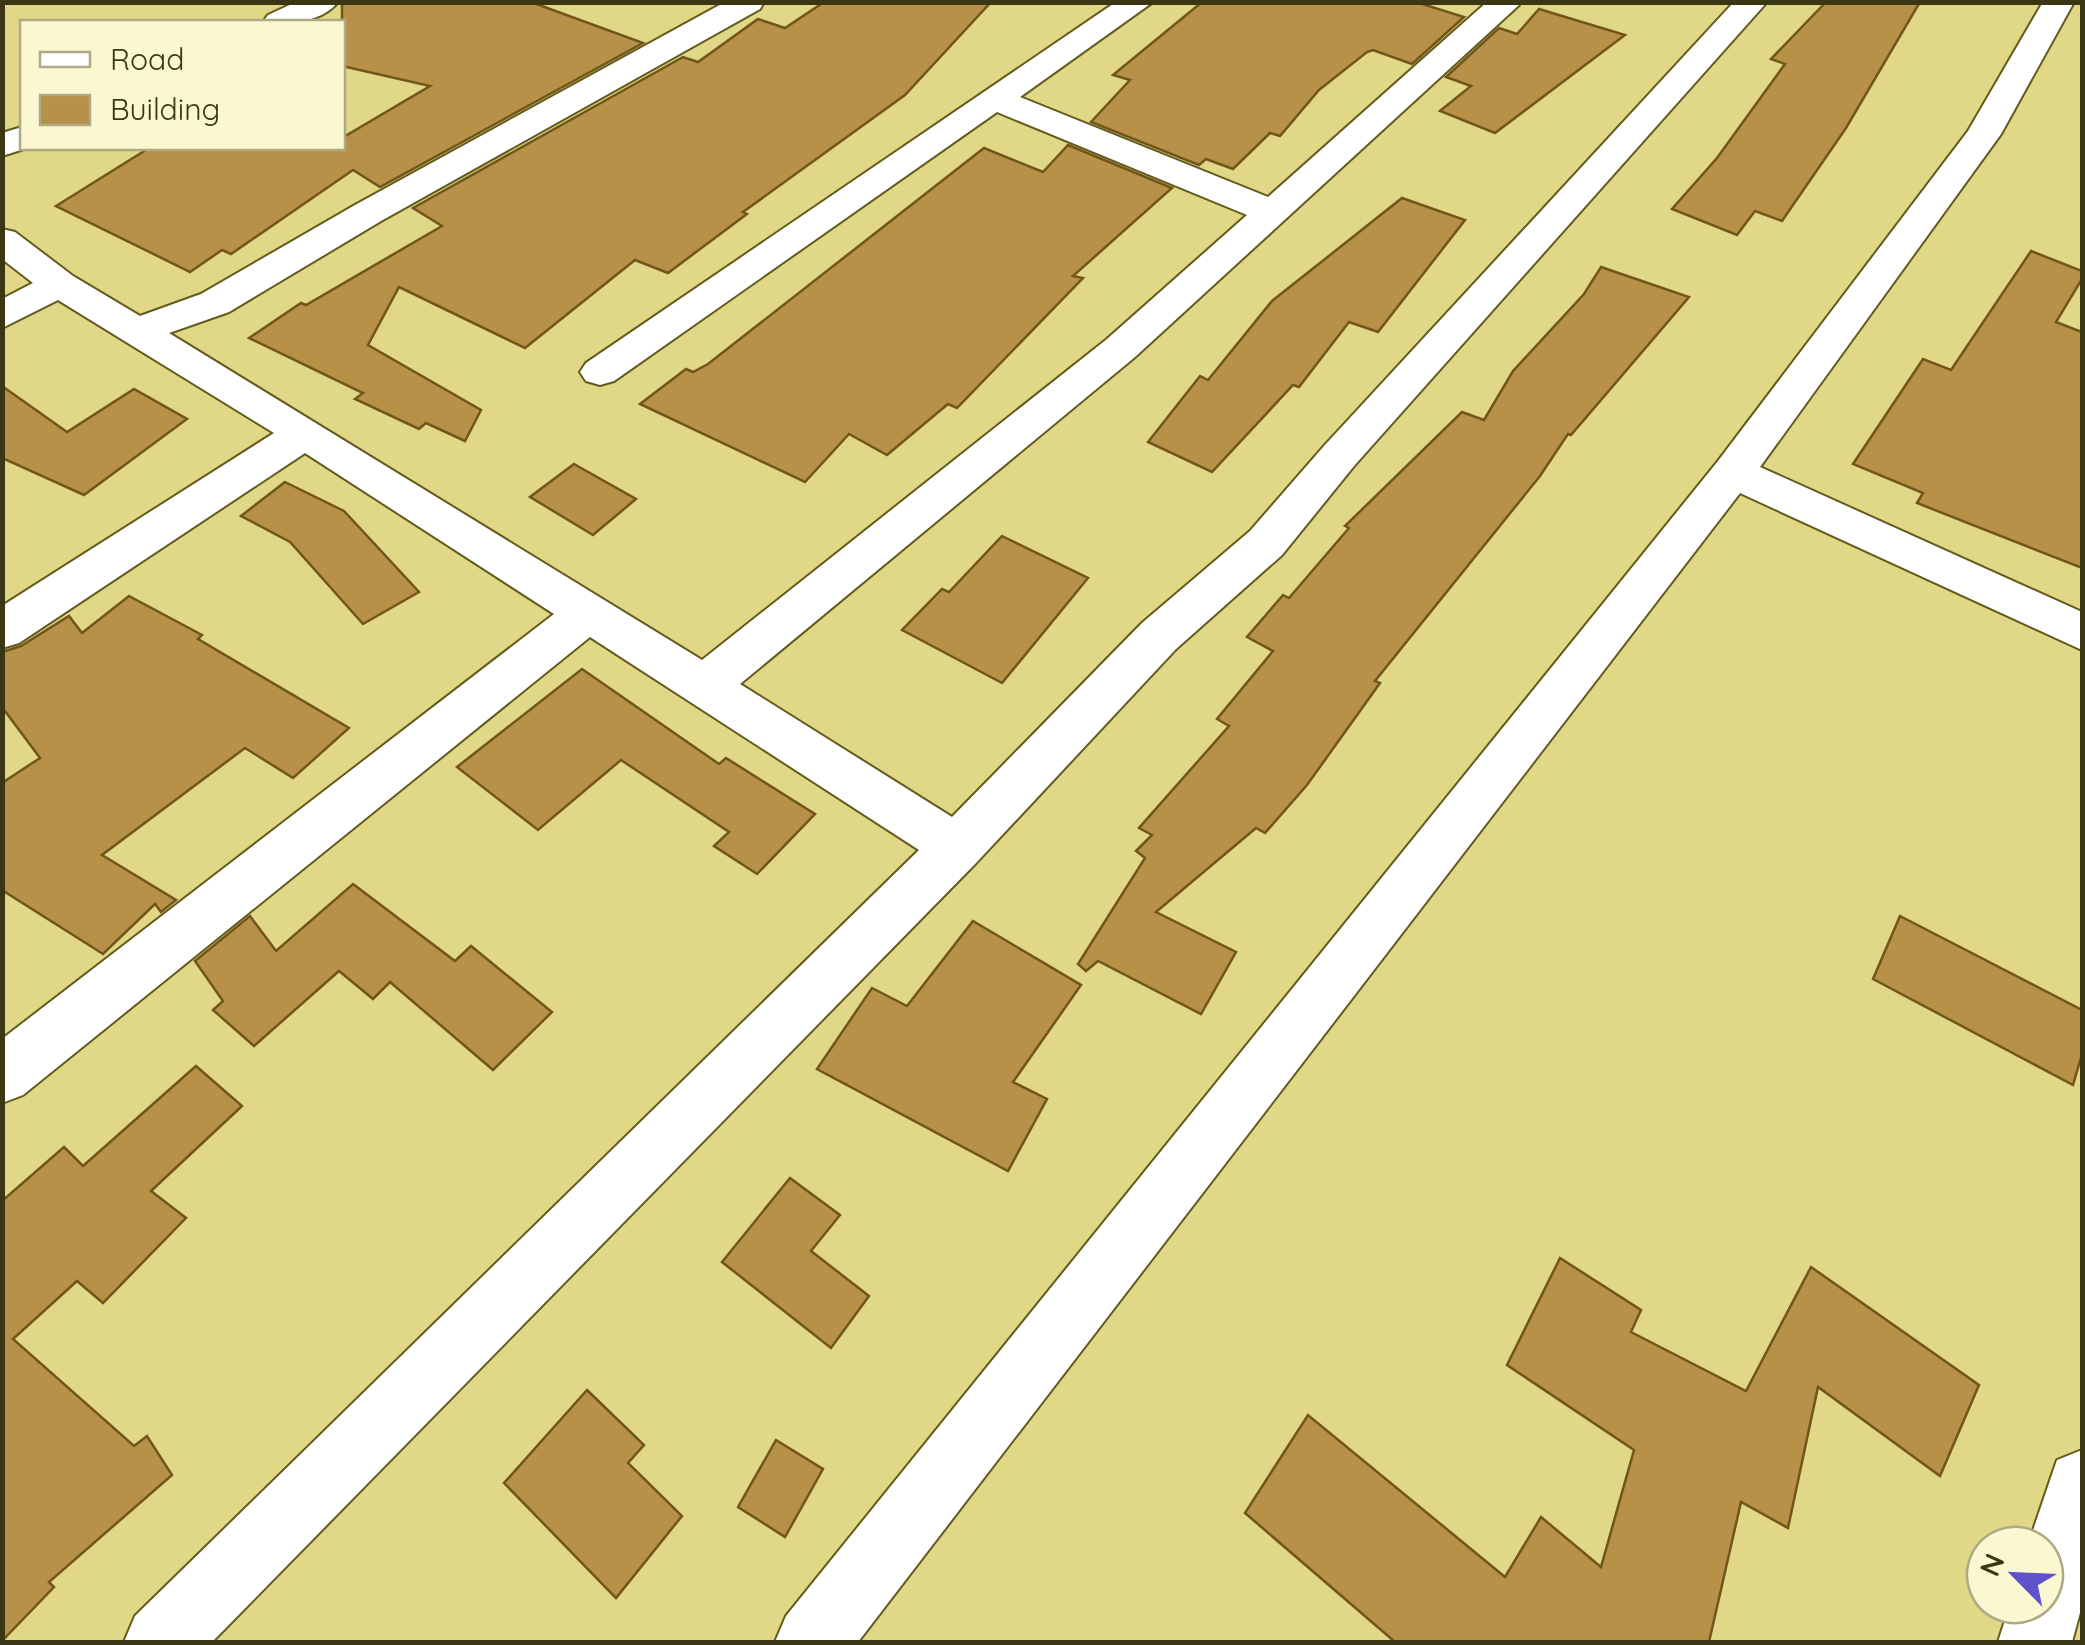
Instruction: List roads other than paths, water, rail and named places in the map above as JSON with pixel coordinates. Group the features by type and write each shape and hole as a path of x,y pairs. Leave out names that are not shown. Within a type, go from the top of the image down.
{"street":[{"path":"284,20 324,2"},
{"path":"138,330 215,303 368,213 749,2"},
{"path":"600,372 1138,2"},
{"path":"161,1642 958,848 1160,636 1266,544 1340,456 1752,2"},
{"path":"812,1642 1733,472 1984,134 2059,2"},
{"path":"706,684 1122,348 1503,5"},
{"path":"996,98 1273,212"},
{"path":"2,240 60,284 706,684 958,848"},
{"path":"2,316 60,284"},
{"path":"2,630 306,433"},
{"path":"1733,472 2082,632"},
{"path":"2,1076 588,613"},
{"path":"2035,1642 2082,1484"}]}
